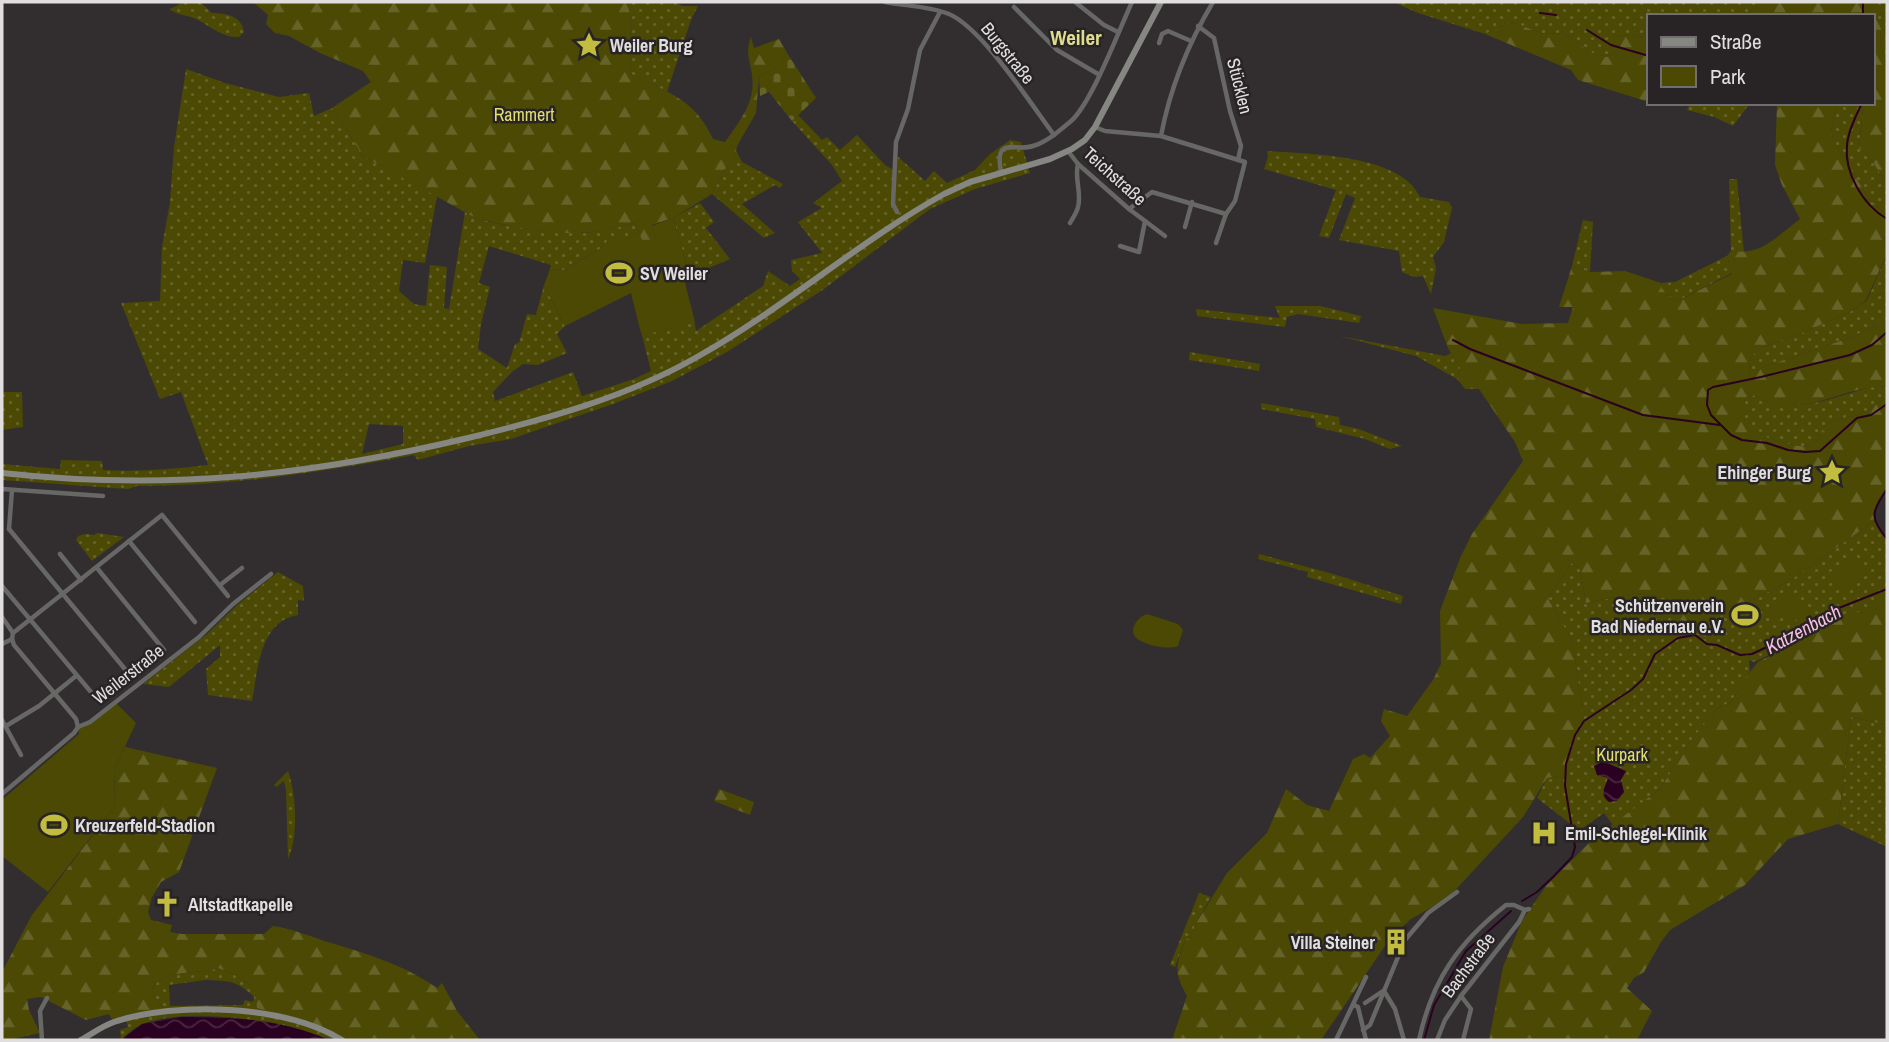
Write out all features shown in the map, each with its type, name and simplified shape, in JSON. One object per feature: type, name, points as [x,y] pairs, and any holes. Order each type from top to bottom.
[{"type":"main road","points":[[2,473],[171,482],[316,468],[413,451],[542,419],[612,396],[696,358],[754,322],[927,204],[970,182],[1031,165],[1068,151],[1085,140],[1095,127],[1161,2]]},
{"type":"main road","points":[[81,1040],[117,1021],[216,1008],[282,1018],[327,1031],[342,1040]]},
{"type":"street","name":"Burgstraße","points":[[885,2],[914,4],[962,21],[973,31],[1054,135]]},
{"type":"street","points":[[1075,2],[1104,25],[1118,32]]},
{"type":"street","points":[[1004,171],[1001,156],[1004,149],[1009,146],[1032,147],[1054,135],[1078,116],[1132,2]]},
{"type":"street","points":[[1161,136],[1175,82],[1198,26],[1213,2]]},
{"type":"street","points":[[1014,7],[1057,50],[1098,74]]},
{"type":"street","points":[[897,212],[894,204],[896,142],[908,108],[920,51],[941,12]]},
{"type":"street","name":"Stücklen","points":[[1198,26],[1214,38],[1230,111],[1241,146],[1238,160]]},
{"type":"street","points":[[1159,43],[1162,34],[1168,31],[1191,41]]},
{"type":"street","points":[[1095,127],[1105,131],[1161,136],[1245,163],[1235,201],[1226,214],[1216,243]]},
{"type":"street","name":"Teichstraße","points":[[1068,151],[1078,164],[1129,209],[1165,236]]},
{"type":"street","points":[[1070,223],[1080,198],[1076,171],[1078,164]]},
{"type":"street","points":[[1129,209],[1152,192],[1226,214]]},
{"type":"street","points":[[1185,227],[1192,202]]},
{"type":"street","name":"Teichstraße","points":[[1120,246],[1139,252],[1145,221]]},
{"type":"street","points":[[2,489],[103,496]]},
{"type":"street","points":[[12,490],[9,528],[129,674]]},
{"type":"street","points":[[2,644],[162,514],[228,596]]},
{"type":"street","points":[[2,528],[9,528]]},
{"type":"street","points":[[129,541],[195,622]]},
{"type":"street","points":[[60,554],[81,580]]},
{"type":"street","points":[[97,568],[164,650]]},
{"type":"street","points":[[220,585],[242,568]]},
{"type":"street","name":"Weilerstraße","points":[[2,794],[78,727],[90,722],[200,637],[233,604],[271,573]]},
{"type":"street","points":[[2,586],[96,698]]},
{"type":"street","points":[[2,617],[14,645],[76,719],[78,727]]},
{"type":"street","points":[[6,726],[39,706],[76,676]]},
{"type":"street","points":[[2,720],[21,755]]},
{"type":"street","points":[[1363,1030],[1370,1025],[1395,959],[1418,922],[1457,892]]},
{"type":"street","name":"Bachstraße","points":[[1419,1040],[1431,997],[1449,963],[1465,941],[1506,905],[1527,909],[1461,996],[1445,1020],[1437,1040]]},
{"type":"street","points":[[1336,1040],[1366,977]]},
{"type":"street","points":[[1365,1003],[1384,991]]},
{"type":"street","points":[[1384,991],[1395,1009],[1404,1040]]},
{"type":"street","points":[[1461,996],[1471,1009],[1464,1040]]},
{"type":"street","points":[[42,1040],[40,1011],[47,998]]},
{"type":"street","points":[[1354,1005],[1358,1007],[1366,1040]]},
{"type":"green space","points":[[181,2],[200,2],[212,13],[232,16],[240,22],[244,32],[239,37],[232,37],[169,9]]},
{"type":"green space","name":"Rammert","points":[[253,2],[627,2],[630,14],[631,74],[679,98],[698,114],[713,139],[725,142],[746,111],[752,94],[748,52],[751,37],[754,48],[779,39],[787,53],[779,65],[759,77],[756,113],[737,146],[733,162],[725,169],[712,194],[673,218],[652,225],[657,241],[644,246],[635,223],[597,231],[564,233],[531,230],[484,220],[363,156],[332,108],[371,82],[363,71],[320,53],[289,36],[275,33],[266,24],[268,15]]},
{"type":"green space","points":[[627,2],[676,2],[682,6],[698,6],[667,92],[631,74],[630,14]]},
{"type":"green space","points":[[1393,2],[1757,2],[1757,7],[1746,14],[1647,14],[1647,37],[1614,35],[1615,52],[1607,57],[1594,54],[1562,33],[1544,34],[1512,22],[1485,34],[1418,13]]},
{"type":"green space","points":[[1757,2],[1870,2],[1881,28],[1880,41],[1887,66],[1887,183],[1867,154],[1859,148],[1863,108],[1858,105],[1875,105],[1875,14],[1746,14],[1757,7]]},
{"type":"green space","points":[[1870,2],[1887,2],[1887,66],[1880,41],[1881,28]]},
{"type":"green space","points":[[1512,22],[1544,34],[1562,33],[1594,54],[1607,57],[1615,52],[1609,43],[1614,35],[1647,37],[1647,101],[1578,80],[1571,70],[1485,34]]},
{"type":"green space","points":[[787,53],[816,98],[792,121],[769,92],[760,96],[759,77],[779,65]]},
{"type":"green space","points":[[186,69],[225,83],[279,97],[309,93],[314,116],[332,108],[363,156],[437,196],[425,263],[403,260],[399,291],[414,304],[426,306],[430,265],[447,267],[444,308],[449,309],[465,212],[509,226],[563,233],[592,232],[635,223],[644,247],[607,242],[562,271],[550,269],[551,265],[489,246],[479,283],[490,287],[478,349],[507,368],[515,344],[519,343],[527,314],[536,315],[544,285],[565,326],[557,334],[567,353],[538,365],[523,364],[493,392],[495,401],[573,372],[582,396],[634,379],[651,371],[639,323],[694,318],[696,331],[763,286],[768,271],[790,286],[800,279],[792,271],[791,260],[822,253],[798,222],[822,208],[813,203],[842,181],[832,165],[792,121],[798,115],[822,140],[827,137],[840,150],[857,135],[885,165],[894,170],[895,154],[925,181],[934,171],[947,183],[975,170],[990,154],[1010,140],[1021,142],[1030,173],[975,189],[930,209],[824,289],[727,352],[672,381],[511,439],[469,446],[418,460],[414,455],[311,472],[207,484],[137,486],[128,489],[2,480],[2,464],[60,469],[61,460],[102,461],[103,470],[130,471],[208,465],[181,392],[160,399],[121,303],[160,301],[162,247],[170,202],[174,147]],"holes":[[[369,424],[403,426],[403,444],[362,454]]]},
{"type":"green space","points":[[1689,105],[1749,105],[1733,126],[1714,117],[1687,110]]},
{"type":"green space","points":[[1777,105],[1837,105],[1831,130],[1834,142],[1869,199],[1887,215],[1887,233],[1884,234],[1886,256],[1866,300],[1850,312],[1757,349],[1750,360],[1749,375],[1763,367],[1849,338],[1887,321],[1887,387],[1854,391],[1804,405],[1771,403],[1755,395],[1747,397],[1742,418],[1749,428],[1764,436],[1794,445],[1808,446],[1818,440],[1831,421],[1863,413],[1887,399],[1887,489],[1873,513],[1874,521],[1789,581],[1725,614],[1710,632],[1711,640],[1679,624],[1678,614],[1666,598],[1636,593],[1586,603],[1580,568],[1571,563],[1548,599],[1572,640],[1582,707],[1582,721],[1571,738],[1563,775],[1547,778],[1523,817],[1448,898],[1411,919],[1391,937],[1321,1040],[1172,1040],[1187,996],[1177,968],[1185,940],[1191,937],[1195,925],[1227,873],[1267,833],[1286,789],[1307,805],[1329,811],[1353,759],[1364,754],[1370,758],[1390,736],[1381,721],[1384,709],[1407,716],[1433,680],[1441,664],[1440,611],[1461,556],[1472,534],[1523,461],[1515,442],[1479,389],[1465,389],[1457,379],[1460,368],[1448,348],[1433,308],[1522,324],[1568,323],[1573,307],[1559,307],[1572,266],[1590,272],[1625,271],[1661,283],[1662,289],[1675,302],[1732,274],[1727,256],[1731,251],[1742,252],[1760,248],[1800,219],[1775,165]]},
{"type":"green space","points":[[1837,105],[1858,105],[1863,108],[1859,147],[1887,183],[1887,215],[1869,199],[1834,142],[1831,130]]},
{"type":"green space","points":[[736,150],[742,162],[783,184],[780,188],[775,185],[742,204],[775,233],[764,238],[712,194],[725,169],[733,162]]},
{"type":"green space","points":[[1267,151],[1328,156],[1374,164],[1394,172],[1410,183],[1420,197],[1449,202],[1452,208],[1444,242],[1433,257],[1436,268],[1431,294],[1423,276],[1414,277],[1402,272],[1399,251],[1339,240],[1355,198],[1346,194],[1329,238],[1319,236],[1336,190],[1264,169]]},
{"type":"green space","points":[[1729,179],[1737,179],[1744,253],[1731,251]]},
{"type":"green space","points":[[700,203],[714,222],[706,228],[730,259],[690,276],[673,218]]},
{"type":"green space","name":"SV Weiler","points":[[673,218],[690,276],[684,279],[694,318],[669,330],[641,333],[631,293],[565,326],[544,285],[550,269],[562,271],[603,247],[607,241],[639,234],[644,245],[657,241],[652,226]]},
{"type":"green space","points":[[1583,220],[1593,222],[1590,272],[1572,266]]},
{"type":"green space","points":[[1887,233],[1887,321],[1849,338],[1763,367],[1749,376],[1750,360],[1757,349],[1850,312],[1867,300],[1886,257],[1884,234]]},
{"type":"green space","points":[[1727,256],[1732,273],[1675,302],[1662,289],[1661,283],[1675,282]]},
{"type":"green space","points":[[1275,306],[1320,306],[1361,316],[1359,323],[1298,314],[1287,317],[1285,327],[1197,316],[1196,309],[1280,318]]},
{"type":"green space","points":[[1340,336],[1445,356],[1451,353],[1460,368],[1457,379],[1416,356]]},
{"type":"green space","points":[[1190,352],[1260,364],[1259,371],[1189,360]]},
{"type":"green space","points":[[1871,387],[1887,387],[1887,399],[1863,413],[1831,421],[1818,440],[1808,446],[1794,445],[1764,436],[1748,428],[1742,418],[1747,397],[1755,395],[1768,402],[1797,405],[1828,400]]},
{"type":"green space","points":[[2,392],[22,392],[23,427],[2,430]]},
{"type":"green space","points":[[1261,403],[1339,417],[1340,425],[1359,429],[1402,446],[1390,449],[1365,439],[1316,427],[1315,419],[1261,409]]},
{"type":"green space","name":"Kurpark","points":[[1874,521],[1887,539],[1887,599],[1754,662],[1749,660],[1750,671],[1731,702],[1718,708],[1693,738],[1660,789],[1613,825],[1604,813],[1583,828],[1576,828],[1537,798],[1547,778],[1563,775],[1571,737],[1582,721],[1572,640],[1548,599],[1571,563],[1580,568],[1586,603],[1636,593],[1666,598],[1678,614],[1711,639],[1710,632],[1725,614],[1789,581]]},
{"type":"green space","points":[[97,533],[124,537],[92,561],[76,540],[78,536]]},
{"type":"green space","points":[[1259,554],[1403,596],[1401,604],[1307,577],[1308,572],[1258,559]]},
{"type":"green space","points":[[1854,554],[1869,573],[1843,592],[1829,573]]},
{"type":"green space","points":[[278,572],[303,586],[304,601],[298,600],[298,615],[285,619],[268,637],[259,662],[252,701],[208,695],[206,669],[220,657],[220,645],[169,687],[143,684],[207,634]]},
{"type":"green space","points":[[1791,595],[1797,604],[1803,600],[1810,612],[1789,624],[1783,613],[1775,617],[1770,607]]},
{"type":"green space","points":[[1887,599],[1887,725],[1851,717],[1838,824],[1788,839],[1745,885],[1670,930],[1644,972],[1634,978],[1627,988],[1652,1011],[1637,1040],[1489,1040],[1503,967],[1522,921],[1546,886],[1592,840],[1660,789],[1693,738],[1718,708],[1731,702],[1758,662]]},
{"type":"green space","points":[[1147,614],[1178,624],[1183,630],[1178,646],[1153,646],[1135,637],[1134,625]]},
{"type":"green space","points":[[114,701],[136,723],[114,770],[115,806],[48,892],[2,856],[2,800],[79,734],[78,727],[86,724]]},
{"type":"green space","points":[[1851,717],[1887,725],[1887,847],[1838,824]]},
{"type":"green space","points":[[125,747],[217,768],[179,872],[161,882],[152,897],[148,912],[151,920],[172,925],[170,932],[182,934],[264,934],[273,926],[372,956],[412,973],[437,988],[442,983],[457,1011],[480,1040],[347,1040],[317,1026],[257,1008],[250,986],[218,968],[165,978],[157,982],[152,989],[163,1008],[160,1011],[112,1020],[109,1014],[86,1020],[41,997],[27,999],[40,1033],[14,1040],[2,1040],[2,972],[32,915],[115,806],[114,770]]},
{"type":"green space","points":[[288,771],[295,815],[294,839],[288,859],[286,790],[284,781],[276,787],[274,785]]},
{"type":"green space","points":[[719,789],[754,802],[750,815],[714,801]]},
{"type":"green space","points":[[1199,893],[1211,897],[1191,937],[1185,940],[1175,967],[1170,965]]},
{"type":"green space","points":[[218,968],[246,982],[254,992],[258,1008],[317,1026],[347,1040],[251,1020],[194,1016],[158,1019],[134,1029],[121,1040],[120,1030],[128,1027],[126,1021],[163,1008],[152,989],[157,982],[173,975]],"holes":[[[205,980],[237,984],[254,997],[253,1002],[245,1000],[243,1005],[170,1006],[169,985]]]},
{"type":"water","points":[[1600,753],[1607,763],[1626,771],[1621,780],[1624,792],[1617,801],[1609,802],[1604,797],[1608,778],[1597,775],[1594,766],[1600,763]]},
{"type":"water","points":[[181,1017],[275,1023],[328,1040],[121,1040],[142,1024]]},
{"type":"waterway","name":"Katzenbach","points":[[1863,2],[1863,14]]},
{"type":"waterway","points":[[1540,13],[1556,15]]},
{"type":"waterway","points":[[1587,30],[1611,45],[1647,55]]},
{"type":"waterway","name":"Katzenbach","points":[[1861,105],[1848,140],[1849,166],[1863,197],[1887,219]]},
{"type":"waterway","name":"Katzenbach","points":[[1887,332],[1872,345],[1850,355],[1713,387],[1708,390],[1707,405],[1711,415],[1731,435],[1742,440],[1805,452],[1820,451],[1857,418],[1871,415],[1887,404]]},
{"type":"waterway","points":[[1453,340],[1470,349],[1643,415],[1720,425]]},
{"type":"waterway","name":"Katzenbach","points":[[1887,489],[1875,514],[1877,525],[1887,539]]},
{"type":"waterway","name":"Katzenbach","points":[[1522,901],[1537,892],[1572,857],[1575,847],[1565,786],[1566,764],[1575,735],[1584,721],[1643,679],[1655,654],[1678,638],[1695,635],[1707,644],[1717,645],[1740,655],[1752,654],[1786,638],[1816,617],[1887,589]]},
{"type":"waterway","name":"Katzenbach","points":[[1424,1040],[1434,1005],[1466,951],[1511,911]]},
{"type":"place","name":"Weiler Burg","points":[[589,45]]},
{"type":"place","name":"SV Weiler","points":[[619,273]]},
{"type":"place","name":"Ehinger Burg","points":[[1832,472]]},
{"type":"place","name":"Schützenverein Bad Niedernau e.V.","points":[[1745,615]]},
{"type":"place","name":"Kreuzerfeld-Stadion","points":[[54,825]]},
{"type":"place","name":"Emil-Schlegel-Klinik","points":[[1544,833]]},
{"type":"place","name":"Altstadtkapelle","points":[[167,904]]},
{"type":"place","name":"Villa Steiner","points":[[1396,942]]},
{"type":"district","name":"Weiler","points":[[1076,37]]}]
